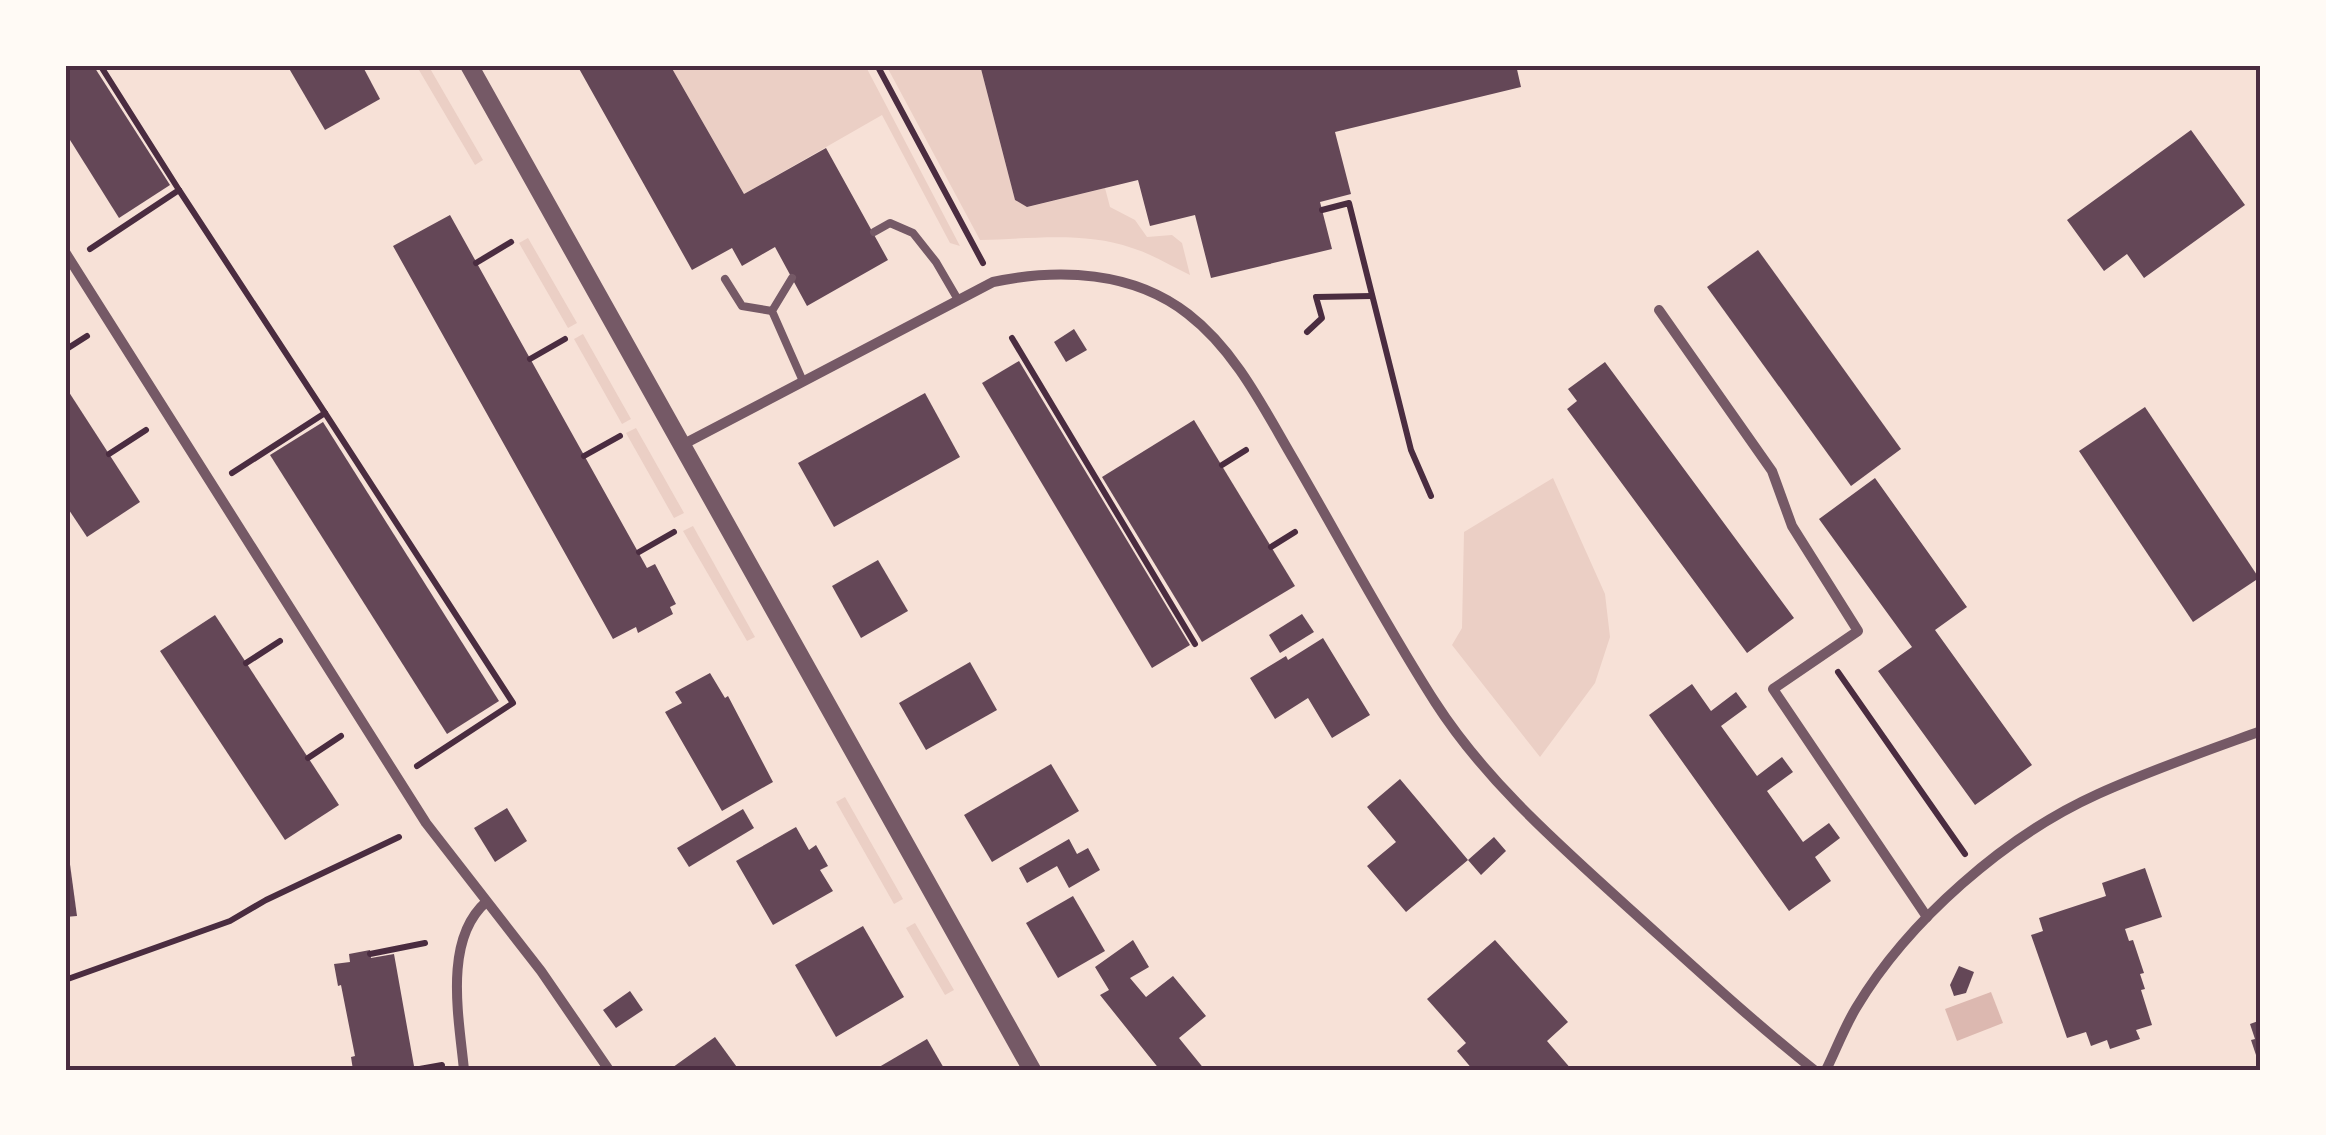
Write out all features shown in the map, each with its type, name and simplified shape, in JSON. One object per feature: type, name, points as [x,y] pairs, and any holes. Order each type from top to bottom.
[{"type":"street","points":[[468,65],[1032,1070]]},
{"type":"street","points":[[65,252],[426,823],[541,971],[609,1070]]},
{"type":"street","points":[[682,445],[993,282],[1025,274],[1066,272],[1136,286],[1162,298],[1188,313],[1242,372],[1436,704],[1481,763],[1539,826],[1814,1070]]},
{"type":"street","points":[[1659,310],[1772,471],[1792,526],[1858,631],[1773,689],[1927,917]]},
{"type":"street","points":[[1826,1070],[1854,1010],[1886,964],[1927,917],[1978,872],[2039,826],[2096,795],[2261,731]]},
{"type":"street","points":[[464,1070],[461,940],[471,914],[486,902]]},
{"type":"lane","points":[[874,232],[890,224],[913,233],[957,298]]},
{"type":"lane","points":[[725,278],[742,306],[772,311]]},
{"type":"lane","points":[[772,311],[792,278]]},
{"type":"lane","points":[[772,311],[802,379]]},
{"type":"path","points":[[100,65],[144,139],[514,703],[417,766]]},
{"type":"path","points":[[877,65],[993,282]]},
{"type":"path","points":[[101,242],[180,190]]},
{"type":"path","points":[[1322,210],[1349,203],[1411,450],[1431,496]]},
{"type":"path","points":[[476,262],[510,242]]},
{"type":"path","points":[[1308,332],[1322,318],[1316,297],[1372,296]]},
{"type":"path","points":[[65,350],[87,336]]},
{"type":"path","points":[[1012,338],[1195,644]]},
{"type":"path","points":[[530,360],[565,339]]},
{"type":"path","points":[[237,470],[325,413]]},
{"type":"path","points":[[109,454],[146,430]]},
{"type":"path","points":[[584,456],[620,436]]},
{"type":"path","points":[[1222,465],[1246,450]]},
{"type":"path","points":[[639,552],[674,532]]},
{"type":"path","points":[[1270,547],[1295,532]]},
{"type":"path","points":[[246,663],[275,644]]},
{"type":"path","points":[[1826,654],[1967,856]]},
{"type":"path","points":[[308,758],[334,740]]},
{"type":"path","points":[[65,980],[230,922],[266,900],[399,837]]},
{"type":"path","points":[[370,954],[426,943]]},
{"type":"path","points":[[414,1070],[438,1066]]},
{"type":"shaded area","points":[[416,65],[428,65],[483,160],[475,165]]},
{"type":"shaded area","points":[[670,65],[865,65],[960,246],[950,243],[882,115],[744,194]]},
{"type":"shaded area","points":[[886,65],[980,65],[1015,200],[1028,207],[1105,188],[1110,207],[1135,220],[1147,237],[1172,235],[1182,243],[1190,275],[1139,251],[1095,239],[980,240]]},
{"type":"shaded area","points":[[528,238],[577,323],[568,328],[519,243]]},
{"type":"shaded area","points":[[583,334],[631,419],[622,424],[574,339]]},
{"type":"shaded area","points":[[636,428],[684,513],[674,518],[626,433]]},
{"type":"shaded area","points":[[1553,478],[1605,594],[1610,637],[1595,683],[1540,757],[1452,645],[1462,628],[1464,532]]},
{"type":"shaded area","points":[[693,526],[755,637],[747,641],[683,531]]},
{"type":"shaded area","points":[[845,797],[903,899],[894,904],[836,802]]},
{"type":"shaded area","points":[[915,923],[954,990],[945,995],[906,928]]},
{"type":"shaded area","points":[[1991,992],[2003,1023],[1957,1041],[1945,1009]]},
{"type":"building","points":[[65,65],[93,65],[170,185],[119,218],[65,132]]},
{"type":"building","points":[[287,65],[362,65],[380,99],[325,130]]},
{"type":"building","points":[[577,65],[670,65],[744,194],[826,148],[888,260],[807,306],[775,247],[742,266],[732,248],[692,270]]},
{"type":"building","points":[[980,65],[1516,65],[1521,87],[1335,132],[1351,194],[1320,202],[1332,249],[1211,278],[1195,215],[1150,226],[1138,180],[1027,207],[1015,200]]},
{"type":"building","points":[[2191,130],[2245,205],[2144,278],[2127,254],[2104,271],[2067,220]]},
{"type":"building","points":[[450,215],[647,568],[655,564],[676,604],[670,607],[673,614],[638,633],[636,627],[613,639],[393,246]]},
{"type":"building","points":[[1758,250],[1901,449],[1851,486],[1707,287]]},
{"type":"building","points":[[1074,329],[1087,350],[1066,362],[1054,342]]},
{"type":"building","points":[[1019,361],[1190,645],[1152,668],[982,383]]},
{"type":"building","points":[[1605,362],[1794,618],[1747,653],[1567,409],[1577,401],[1568,389]]},
{"type":"building","points":[[65,386],[140,502],[87,537],[65,504]]},
{"type":"building","points":[[925,393],[960,457],[834,527],[798,463]]},
{"type":"building","points":[[2145,407],[2259,578],[2193,622],[2079,451]]},
{"type":"building","points":[[1194,420],[1295,586],[1202,642],[1102,477]]},
{"type":"building","points":[[323,422],[499,701],[447,734],[270,455]]},
{"type":"building","points":[[1875,478],[1967,607],[1935,630],[2032,765],[1975,805],[1878,671],[1912,647],[1819,519]]},
{"type":"building","points":[[878,560],[908,611],[861,638],[832,586]]},
{"type":"building","points":[[1302,614],[1314,632],[1280,653],[1269,635]]},
{"type":"building","points":[[215,615],[339,805],[285,840],[160,651]]},
{"type":"building","points":[[1323,638],[1370,715],[1332,738],[1308,698],[1275,719],[1250,678]]},
{"type":"building","points":[[970,662],[997,710],[926,750],[899,703]]},
{"type":"building","points":[[710,673],[725,698],[728,696],[773,782],[722,811],[665,712],[682,703],[675,692]]},
{"type":"building","points":[[1692,684],[1711,711],[1736,692],[1747,707],[1721,726],[1757,776],[1782,757],[1793,772],[1767,791],[1803,842],[1829,823],[1840,838],[1815,857],[1831,881],[1789,911],[1649,715]]},
{"type":"building","points":[[1051,764],[1079,811],[992,862],[964,815]]},
{"type":"building","points":[[1400,779],[1468,860],[1406,912],[1367,866],[1396,842],[1367,807]]},
{"type":"building","points":[[507,808],[527,841],[495,862],[474,828]]},
{"type":"building","points":[[743,809],[754,828],[689,867],[677,848]]},
{"type":"building","points":[[796,827],[809,850],[816,845],[828,866],[820,870],[833,891],[773,925],[736,861]]},
{"type":"building","points":[[1494,837],[1506,851],[1481,875],[1468,860]]},
{"type":"building","points":[[1069,839],[1077,854],[1088,848],[1100,870],[1069,888],[1057,866],[1027,883],[1019,868]]},
{"type":"building","points":[[65,857],[69,857],[77,916],[65,917]]},
{"type":"building","points":[[2145,868],[2162,917],[2125,929],[2144,973],[2140,974],[2145,989],[2141,990],[2152,1025],[2136,1030],[2140,1039],[2110,1049],[2107,1040],[2091,1046],[2086,1032],[2067,1038],[2031,935],[2043,931],[2039,918],[2106,896],[2102,883]]},
{"type":"building","points":[[1073,896],[1105,951],[1058,978],[1026,923]]},
{"type":"building","points":[[863,926],[904,997],[836,1037],[795,965]]},
{"type":"building","points":[[1133,940],[1149,967],[1130,978],[1146,997],[1173,976],[1206,1016],[1179,1038],[1205,1070],[1160,1070],[1100,995],[1109,990],[1095,967]]},
{"type":"building","points":[[1495,940],[1568,1022],[1547,1041],[1572,1070],[1473,1070],[1457,1051],[1466,1043],[1427,999]]},
{"type":"building","points":[[370,950],[371,958],[394,954],[414,1066],[353,1070],[351,1057],[355,1056],[334,964],[350,962],[349,954]]},
{"type":"building","points":[[1959,966],[1974,972],[1966,993],[1954,996],[1950,985]]},
{"type":"building","points":[[630,991],[643,1010],[616,1028],[603,1010]]},
{"type":"building","points":[[2261,1020],[2261,1067],[2260,1067],[2250,1024]]},
{"type":"building","points":[[715,1037],[739,1070],[669,1070]]},
{"type":"building","points":[[927,1039],[945,1070],[874,1070]]}]
